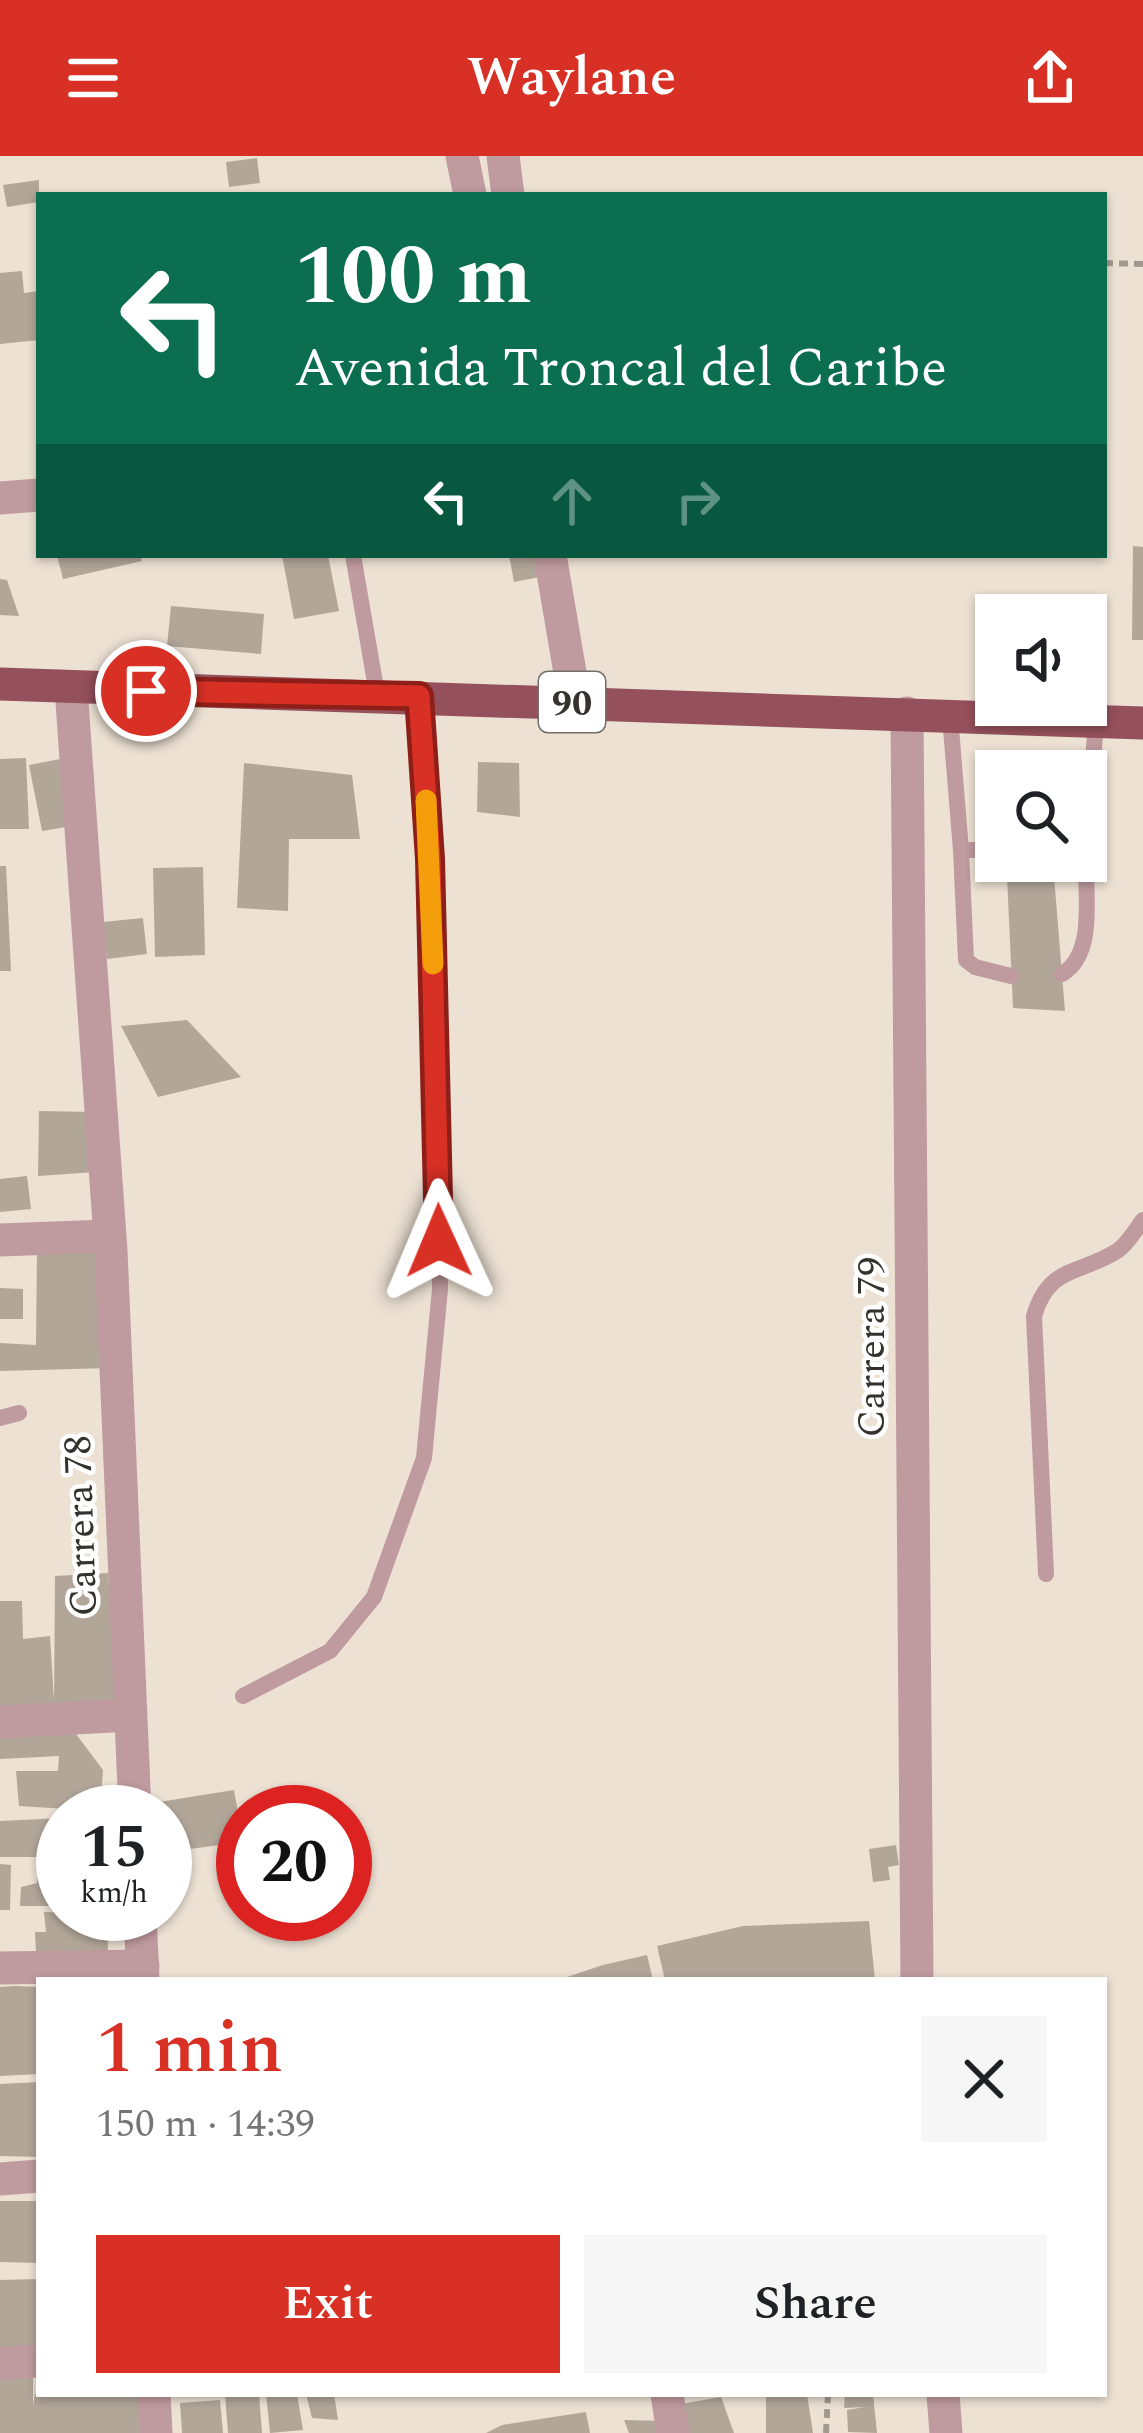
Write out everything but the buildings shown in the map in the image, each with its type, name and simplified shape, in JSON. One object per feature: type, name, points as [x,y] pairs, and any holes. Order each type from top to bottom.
[{"type":"highway","name":"90","points":[[0,684],[975,716]]},
{"type":"highway","name":"90","points":[[1107,721],[1143,722]]},
{"type":"street","points":[[462,156],[469,192]]},
{"type":"street","points":[[503,156],[508,192]]},
{"type":"street","points":[[0,498],[36,495]]},
{"type":"street","points":[[550,558],[574,702]]},
{"type":"street","name":"Carrera 78","points":[[71,688],[108,1236],[134,1785]]},
{"type":"street","name":"Carrera 79","points":[[907,713],[916,1977]]},
{"type":"street","points":[[0,1240],[108,1236]]},
{"type":"street","points":[[0,1722],[130,1714]]},
{"type":"street","points":[[0,1968],[143,1973],[141,1941]]},
{"type":"street","points":[[0,2179],[36,2176]]},
{"type":"street","points":[[0,2363],[36,2361]]},
{"type":"street","points":[[154,2397],[155,2433]]},
{"type":"street","points":[[667,2397],[673,2433]]},
{"type":"street","points":[[944,2397],[946,2433]]},
{"type":"lane","points":[[354,558],[377,694]]},
{"type":"lane","points":[[243,1696],[330,1651],[374,1597],[424,1457],[440,1289],[430,859],[419,696]]},
{"type":"lane","points":[[950,715],[966,960],[975,968],[1011,976]]},
{"type":"lane","points":[[961,850],[975,850]]},
{"type":"lane","points":[[1062,974],[1075,967],[1084,951],[1085,882]]},
{"type":"lane","points":[[1046,1574],[1034,1316],[1041,1292],[1058,1276],[1121,1250],[1143,1220]]},
{"type":"lane","points":[[0,1418],[19,1413]]},
{"type":"path","points":[[1107,263],[1143,264]]},
{"type":"path","points":[[826,2433],[827,2397]]},
{"type":"slow traffic","points":[[426,800],[433,964]]},
{"type":"route","points":[[146,691],[419,696],[430,859],[439,1241]]}]
